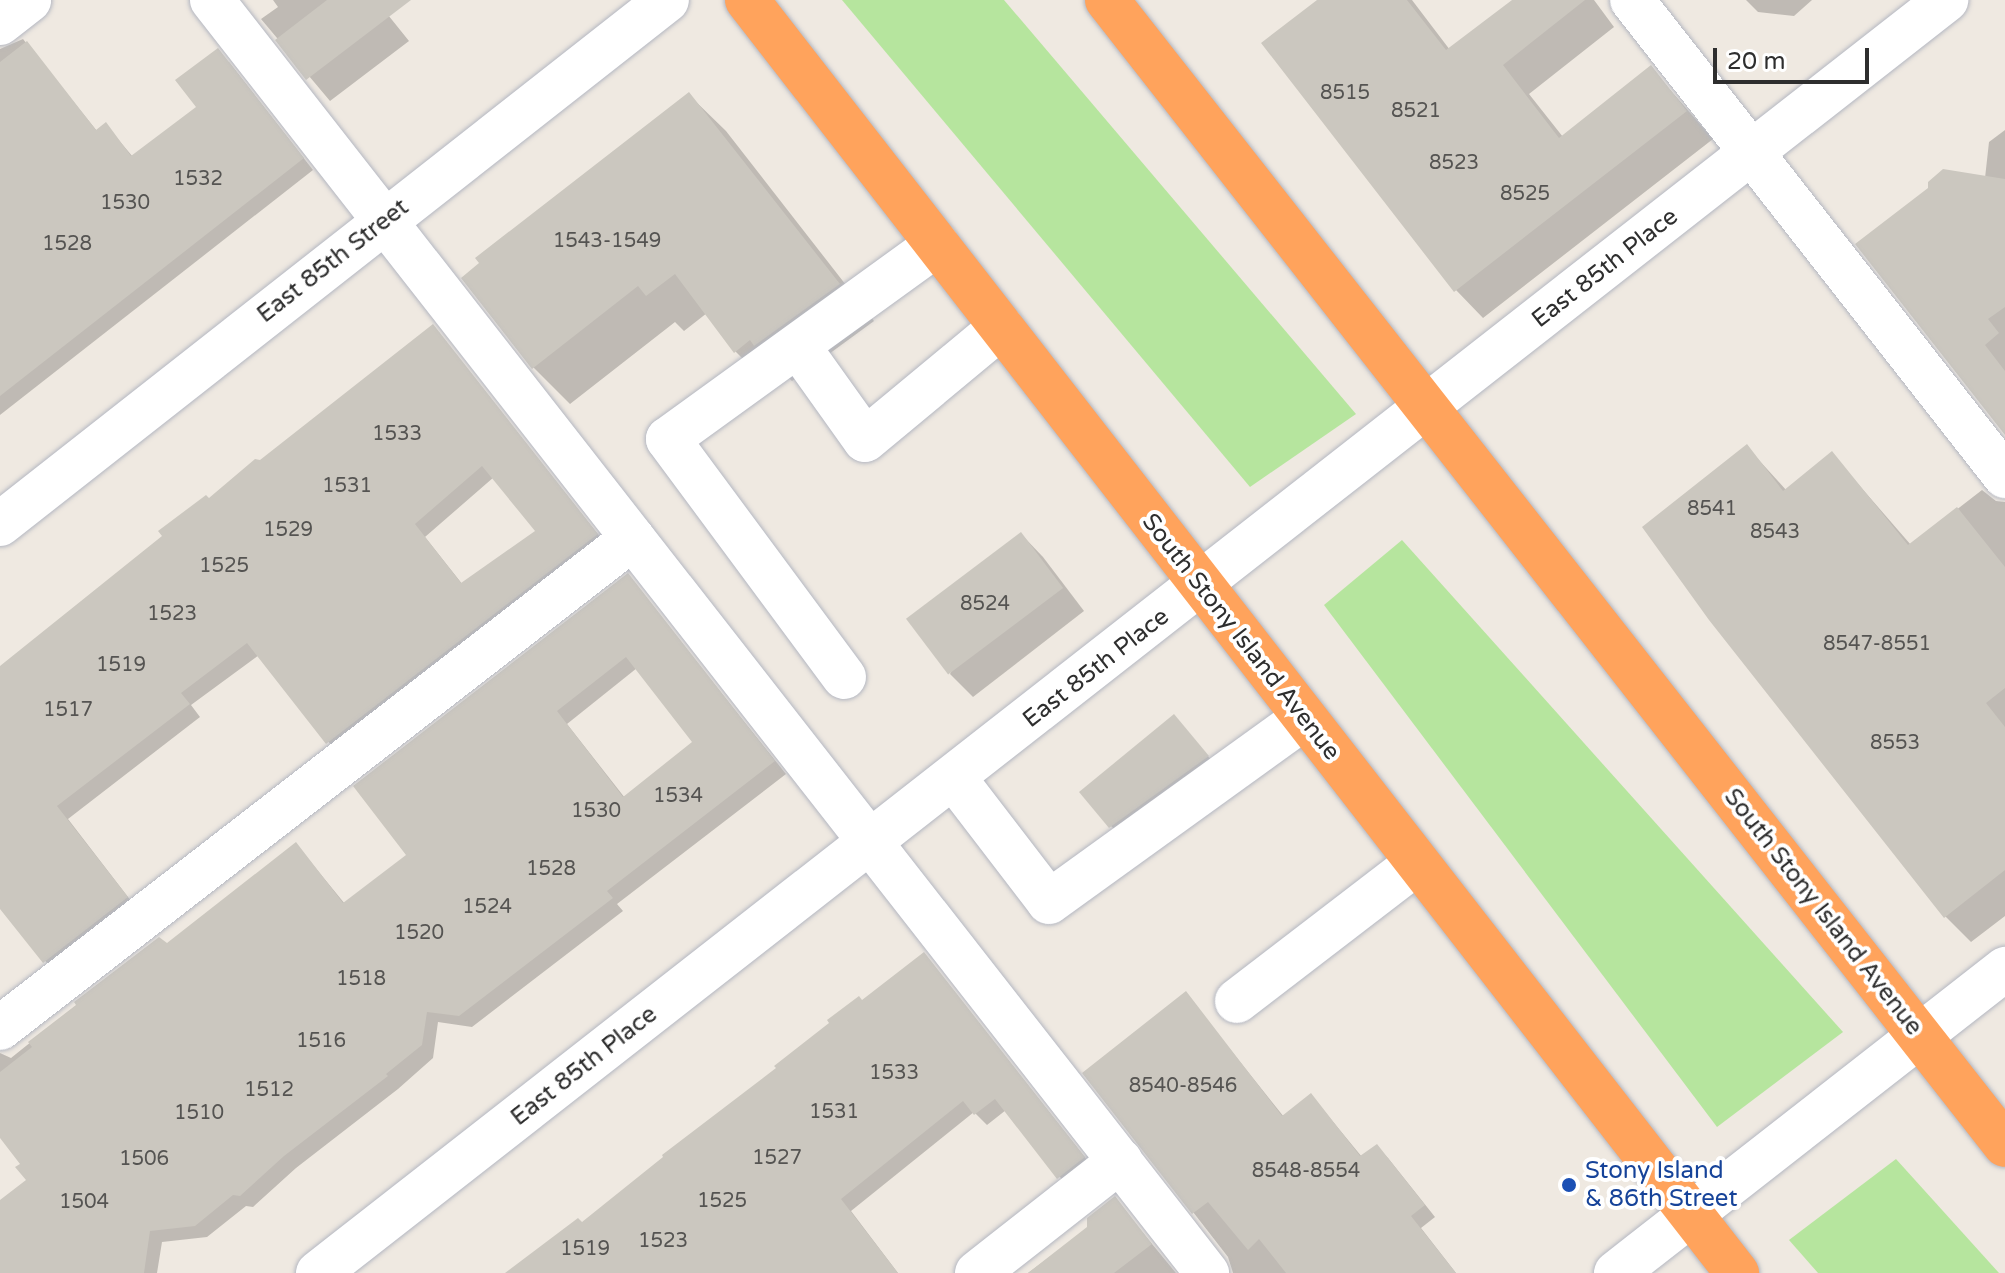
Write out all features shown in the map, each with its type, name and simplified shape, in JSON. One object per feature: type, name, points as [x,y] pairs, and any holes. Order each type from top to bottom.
[{"type":"highway","name":"South Stony Island Avenue","points":[[747,0],[1737,1273]]},
{"type":"highway","name":"South Stony Island Avenue","points":[[1107,0],[2005,1145]]},
{"type":"street","points":[[0,23],[29,0]]},
{"type":"street","points":[[212,0],[1207,1273]]},
{"type":"street","name":"East 85th Street","points":[[0,524],[667,0]]},
{"type":"street","points":[[1632,0],[2002,466]]},
{"type":"street","name":"East 85th Place","points":[[318,1273],[1201,586],[1946,0]]},
{"type":"street","points":[[844,677],[668,439],[937,244]]},
{"type":"street","points":[[798,346],[865,440],[1001,327]]},
{"type":"street","points":[[0,1028],[633,538]]},
{"type":"street","points":[[954,778],[1049,902],[1304,718]]},
{"type":"street","points":[[1237,1001],[1417,863]]},
{"type":"street","points":[[1616,1273],[2005,969]]},
{"type":"street","points":[[977,1273],[1120,1161]]},
{"type":"green space","points":[[842,0],[1004,0],[1356,414],[1250,487]]},
{"type":"green space","points":[[1402,540],[1843,1032],[1717,1127],[1324,605]]},
{"type":"green space","points":[[1896,1159],[1999,1273],[1818,1273],[1789,1240]]},
{"type":"building","points":[[327,0],[411,0],[306,80],[275,40]]},
{"type":"building","points":[[1317,0],[1407,0],[1446,50],[1512,0],[1585,0],[1503,65],[1559,138],[1651,65],[1687,111],[1454,292],[1261,43]]},
{"type":"building","points":[[27,41],[96,130],[106,122],[131,156],[196,107],[175,80],[218,48],[304,158],[0,396],[0,62]]},
{"type":"building","points":[[689,92],[840,284],[754,346],[750,340],[734,353],[675,274],[646,296],[638,286],[532,369],[461,278],[479,263],[475,258]]},
{"type":"building","points":[[1943,169],[2005,179],[2005,307],[1988,319],[1999,333],[1985,345],[2005,371],[2005,435],[1855,244],[1928,188],[1928,182]]},
{"type":"building","points":[[433,324],[598,534],[326,744],[247,643],[181,693],[190,704],[57,806],[128,897],[43,963],[0,909],[0,666],[162,536],[158,531],[206,495],[209,498],[255,459],[260,460]],"holes":[[[482,466],[535,531],[461,583],[415,524]]]},
{"type":"building","points":[[1747,444],[1783,491],[1832,451],[1908,545],[1957,507],[2005,567],[2005,688],[1986,703],[2005,727],[2005,870],[1944,918],[1709,620],[1642,527]]},
{"type":"building","points":[[1021,532],[1063,588],[948,675],[906,619]]},
{"type":"building","points":[[628,573],[775,761],[607,891],[613,898],[459,1016],[427,1012],[422,1045],[386,1074],[388,1076],[284,1156],[240,1196],[233,1195],[195,1226],[150,1231],[144,1273],[0,1273],[0,1200],[26,1180],[15,1167],[20,1164],[0,1138],[0,1072],[32,1047],[28,1042],[76,1005],[74,1002],[159,937],[167,943],[296,842],[343,903],[406,855],[353,786]],"holes":[[[626,657],[692,742],[623,797],[557,711]]]},
{"type":"building","points":[[1174,714],[1209,756],[1109,828],[1079,792]]},
{"type":"building","points":[[924,952],[1085,1157],[1057,1179],[995,1099],[974,1115],[963,1101],[841,1199],[898,1273],[505,1273],[578,1218],[582,1222],[662,1155],[776,1068],[774,1066],[829,1023],[827,1020],[859,996],[862,1000]]},
{"type":"building","points":[[1186,991],[1282,1116],[1311,1093],[1360,1156],[1377,1144],[1425,1205],[1411,1216],[1456,1273],[1286,1273],[1259,1239],[1248,1250],[1208,1202],[1192,1214],[1082,1073]]},
{"type":"building","points":[[1115,1196],[1152,1244],[1114,1273],[1028,1273],[1087,1227],[1087,1218]]},
{"type":"place","name":"Stony Island & 86th Street","points":[[1569,1185]]}]
